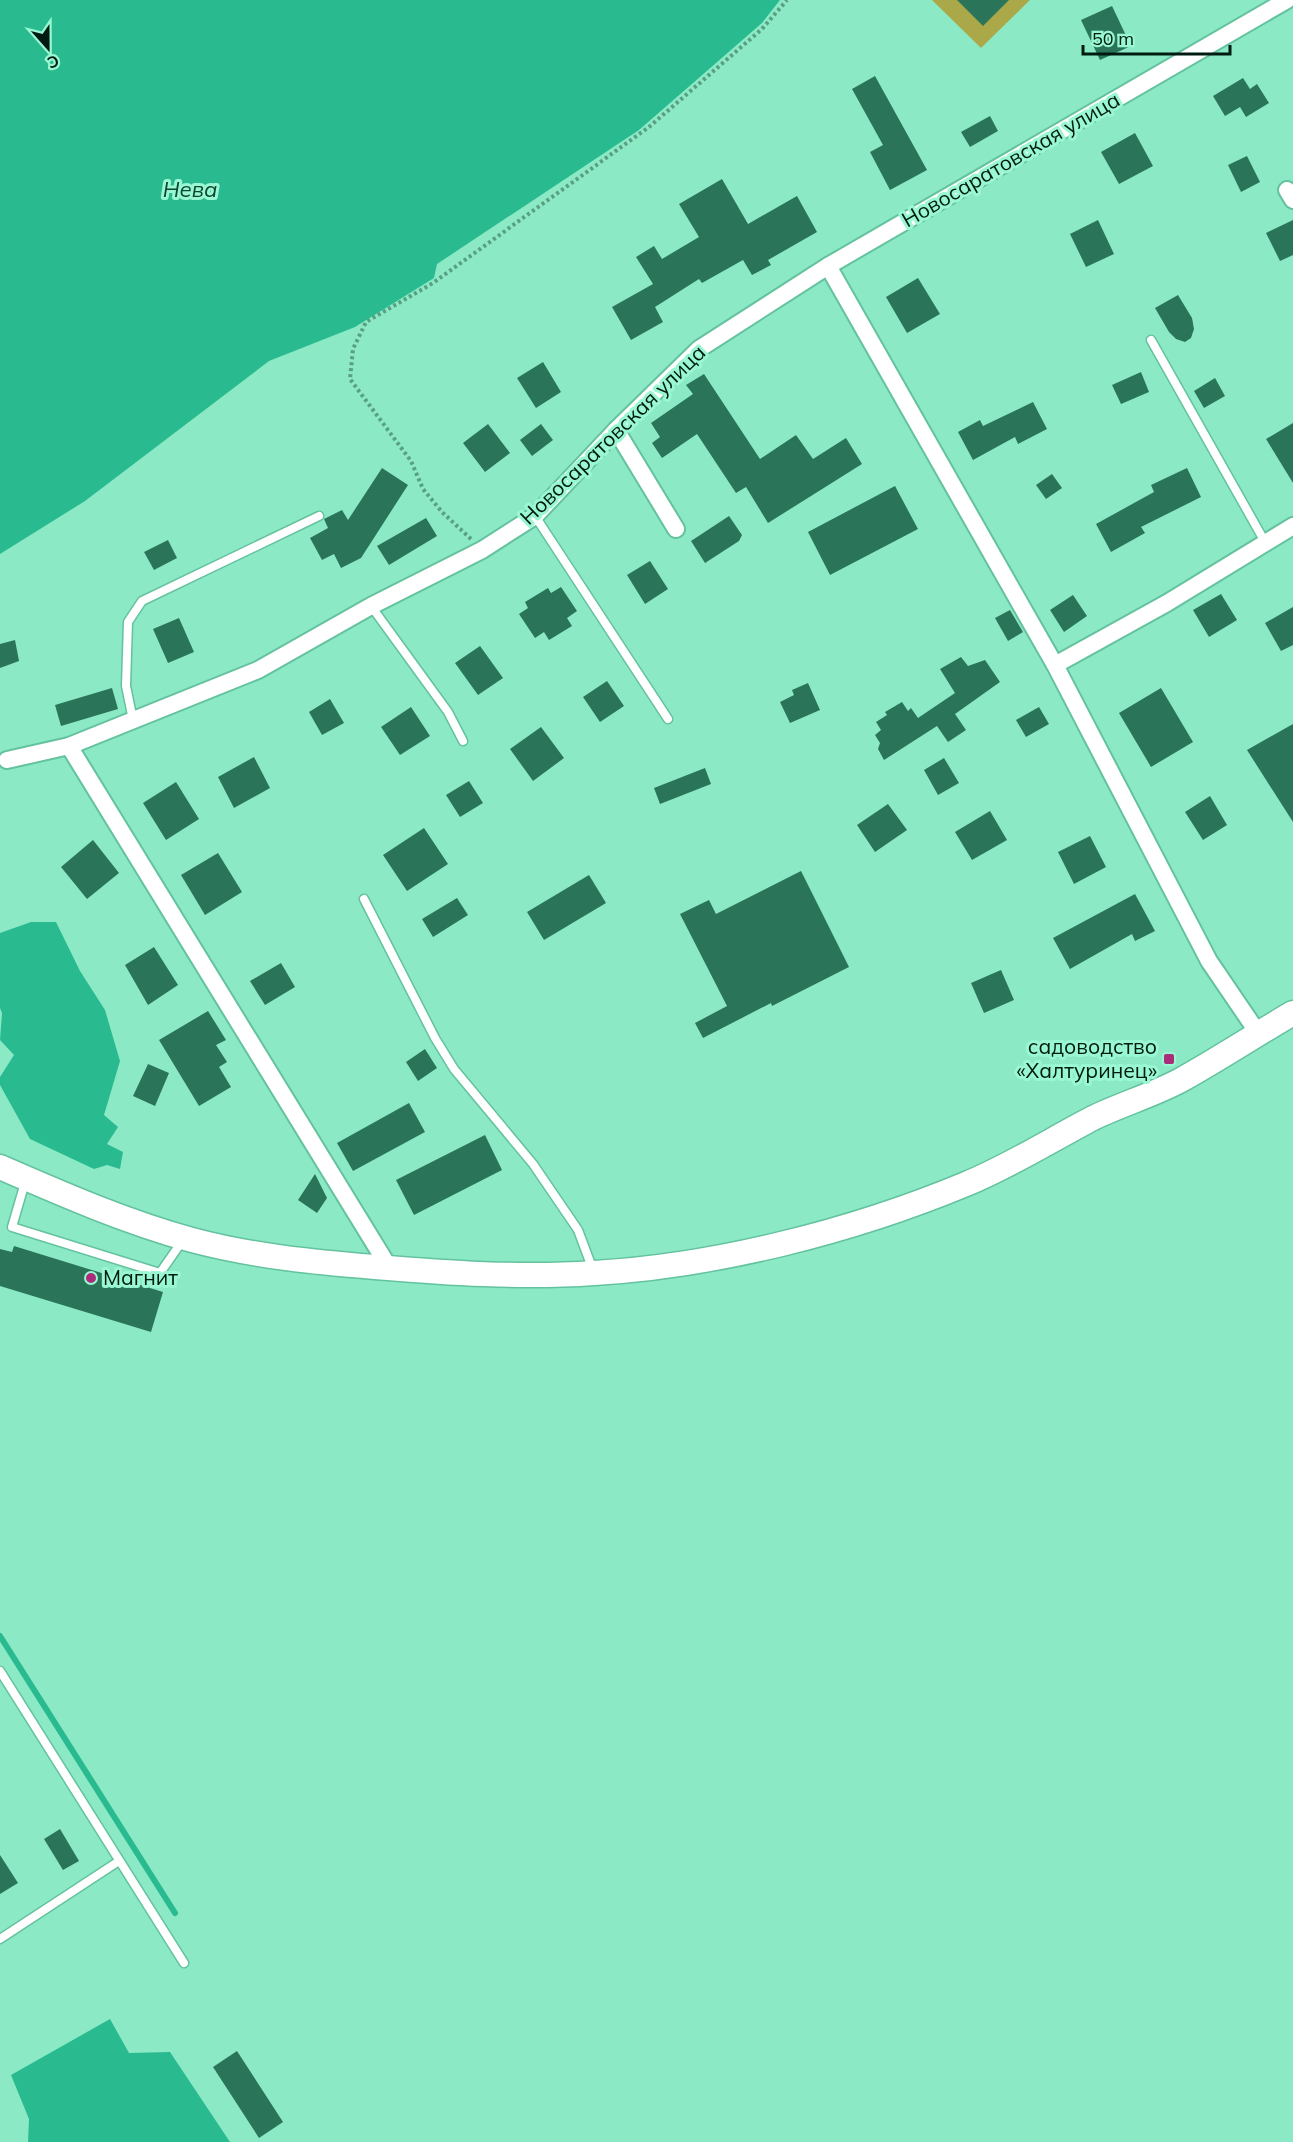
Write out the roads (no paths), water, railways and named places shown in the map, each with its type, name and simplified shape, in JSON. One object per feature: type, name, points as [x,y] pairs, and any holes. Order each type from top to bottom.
[{"type":"main road","points":[[0,1167],[69,1197],[184,1238],[266,1256],[390,1269],[493,1275],[594,1273],[671,1264],[743,1252],[861,1221],[970,1183],[1098,1116],[1180,1081],[1293,1013]]},
{"type":"street","name":"Новосаратовская улица","points":[[7,760],[69,746],[258,669],[371,606],[482,550],[535,516],[616,430],[699,349],[828,266],[1287,0]]},
{"type":"street","points":[[828,266],[1055,665],[1209,961],[1258,1033]]},
{"type":"street","points":[[616,430],[676,529]]},
{"type":"street","points":[[1055,665],[1167,603],[1293,526]]},
{"type":"street","points":[[69,746],[390,1269]]},
{"type":"lane","points":[[1151,340],[1265,542]]},
{"type":"lane","points":[[133,720],[126,687],[128,622],[142,602],[319,516]]},
{"type":"lane","points":[[535,516],[668,719]]},
{"type":"lane","points":[[371,606],[448,712],[463,741]]},
{"type":"lane","points":[[364,899],[435,1038],[454,1069],[532,1164],[578,1230],[594,1273]]},
{"type":"lane","points":[[26,1179],[12,1227],[160,1273],[184,1238]]},
{"type":"lane","points":[[0,1671],[184,1962]]},
{"type":"lane","points":[[0,1939],[120,1861]]},
{"type":"water","name":"Нева","points":[[0,0],[780,0],[762,23],[639,130],[437,264],[434,278],[355,327],[269,361],[85,501],[0,554]]},
{"type":"water","points":[[31,922],[56,922],[80,971],[105,1010],[120,1061],[104,1115],[118,1127],[107,1144],[123,1152],[120,1169],[107,1165],[94,1169],[30,1139],[0,1085],[0,1077],[14,1055],[0,1040],[2,1013],[0,1008],[0,933]]},
{"type":"water","points":[[110,2019],[129,2053],[170,2052],[230,2142],[28,2142],[29,2119],[11,2075]]},
{"type":"waterway","points":[[0,1636],[175,1913]]},
{"type":"place","name":"садоводство «Халтуринец»","points":[[1169,1059]]},
{"type":"place","name":"Магнит","points":[[91,1278]]}]
